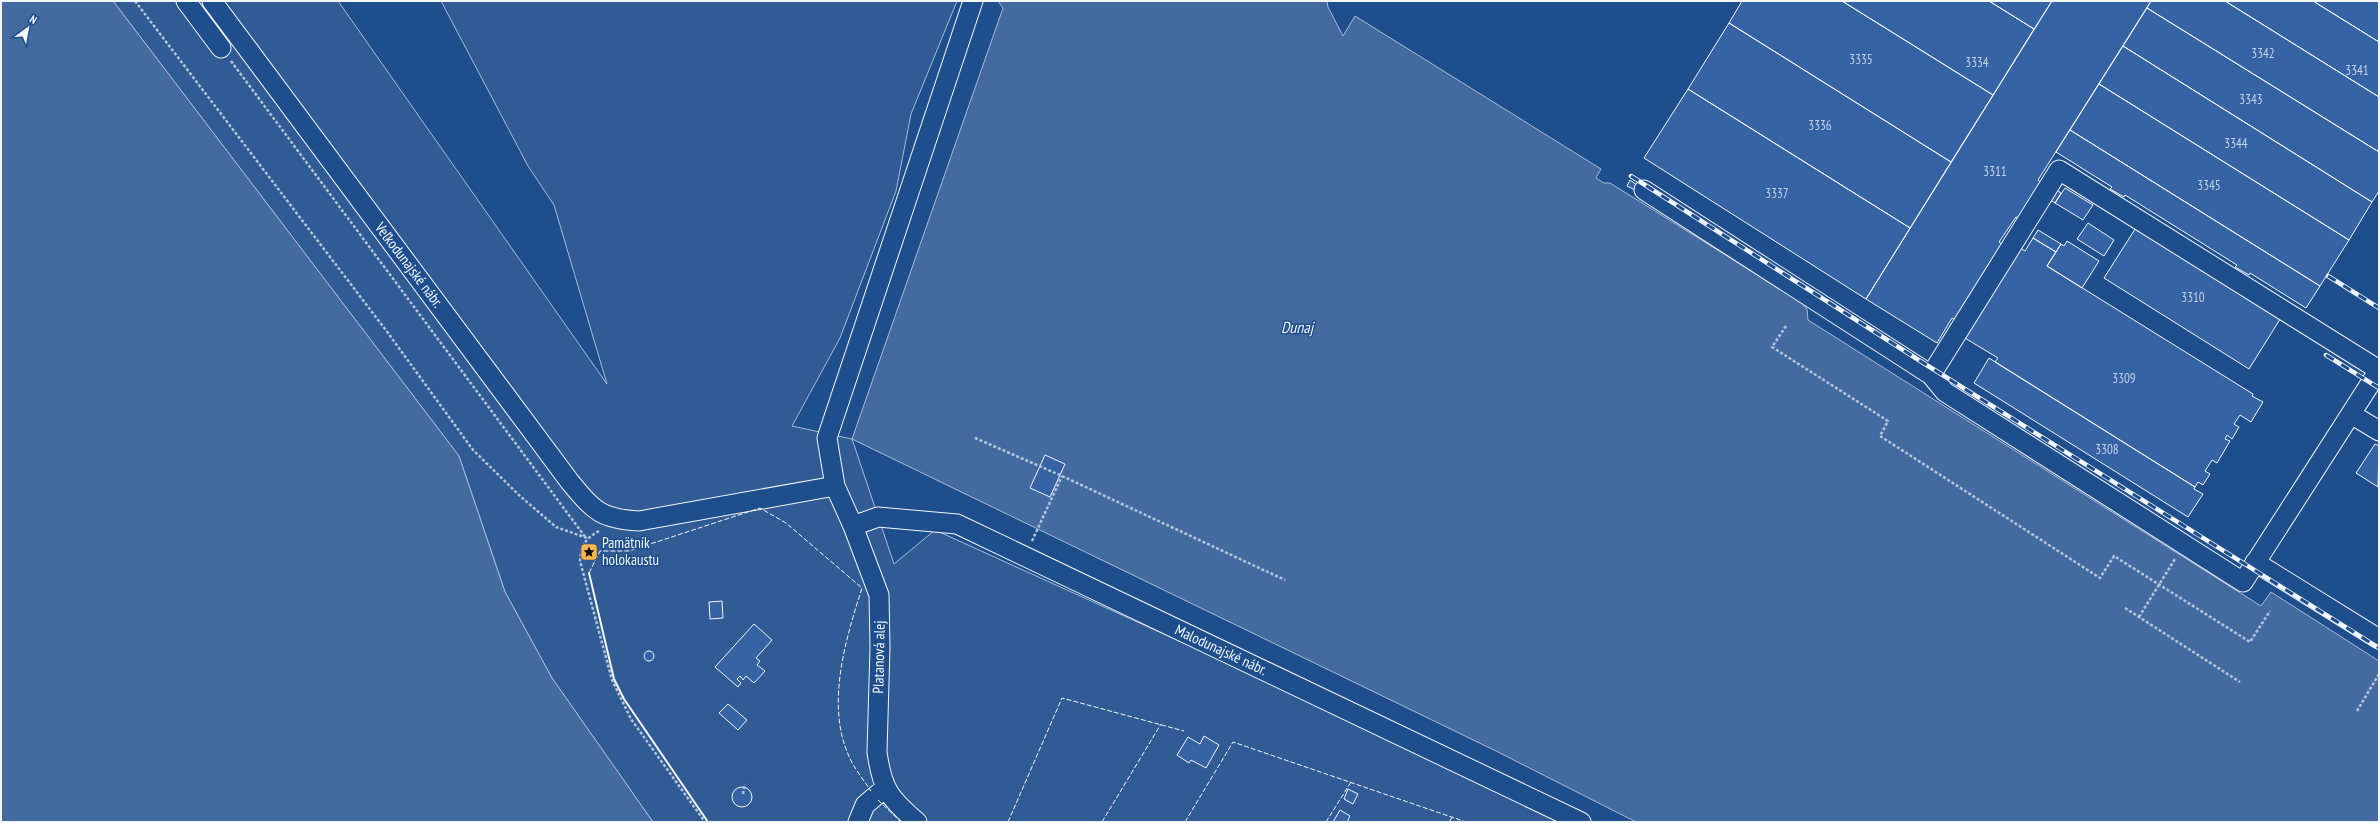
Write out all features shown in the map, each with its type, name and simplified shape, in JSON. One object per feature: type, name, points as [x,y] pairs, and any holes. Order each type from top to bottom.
[{"type":"street","points":[[186,1],[221,48]]},
{"type":"street","name":"Veľkodunajské nábr.","points":[[212,1],[570,482],[598,512],[615,520],[639,521],[835,486]]},
{"type":"street","name":"Platanová alej","points":[[916,822],[902,809],[885,788],[877,752],[880,647],[879,594],[835,486],[826,438],[972,1]]},
{"type":"street","points":[[1644,190],[1931,375],[1945,392],[2243,582],[2379,370],[2059,170],[1931,375]]},
{"type":"street","points":[[2351,414],[2379,431]]},
{"type":"street","name":"Malodunajské nábr.","points":[[852,526],[878,517],[957,524],[1581,822]]},
{"type":"street","points":[[2255,562],[2379,639]]},
{"type":"street","points":[[858,822],[866,805],[885,788]]},
{"type":"path","points":[[135,1],[388,333],[473,450],[520,496],[556,527],[587,538]]},
{"type":"path","points":[[221,48],[587,538]]},
{"type":"path","points":[[1786,326],[1772,347],[1888,422],[1880,436],[2100,578],[2114,556],[2250,642],[2270,611]]},
{"type":"path","points":[[975,438],[1062,476],[1285,580]]},
{"type":"path","points":[[1038,529],[1062,476]]},
{"type":"path","points":[[587,538],[581,549],[580,561],[612,680],[631,719],[705,822]]},
{"type":"path","points":[[2139,617],[2184,545]]},
{"type":"path","points":[[2125,608],[2240,682]]},
{"type":"path","points":[[2357,711],[2379,674]]},
{"type":"path","points":[[743,794],[745,784]]},
{"type":"shaded area","points":[[113,1],[338,1],[607,384],[554,205],[528,166],[441,1],[957,1],[911,114],[896,191],[840,338],[792,426],[852,439],[894,564],[935,530],[1256,676],[1562,822],[653,822],[552,678],[505,592],[459,456]]},
{"type":"water","points":[[1,1],[113,1],[459,456],[505,592],[552,678],[653,822],[1,822]]},
{"type":"water","name":"Dunaj","points":[[998,1],[1327,1],[1328,7],[1343,36],[1355,16],[1601,169],[1596,178],[1604,183],[1610,183],[1801,302],[1807,309],[1808,320],[2261,606],[2271,592],[2379,661],[2379,822],[1636,822],[1496,751],[852,439],[1003,8]]},
{"type":"building","points":[[1742,1],[1842,1],[1993,95],[1951,162],[1729,23]]},
{"type":"building","points":[[1842,1],[1989,1],[2034,29],[1993,95]]},
{"type":"building","points":[[1989,1],[2052,1],[2034,29]]},
{"type":"building","points":[[2052,1],[2151,1],[2038,180],[2042,183],[2020,219],[2016,217],[1999,242],[2002,244],[1955,320],[1952,318],[1937,343],[1866,299]]},
{"type":"building","points":[[2151,1],[2225,1],[2379,97],[2379,152],[2147,8]]},
{"type":"building","points":[[2225,1],[2313,1],[2379,42],[2379,97]]},
{"type":"building","points":[[2313,1],[2379,1],[2379,42]]},
{"type":"building","points":[[2147,8],[2379,152],[2379,191],[2372,202],[2123,46]]},
{"type":"building","points":[[1729,23],[1951,162],[1910,228],[1688,89]]},
{"type":"building","points":[[2123,46],[2372,202],[2349,240],[2099,84]]},
{"type":"building","points":[[2099,84],[2349,240],[2320,286],[2070,130]]},
{"type":"building","points":[[1688,89],[1910,228],[1866,299],[1644,158]]},
{"type":"building","points":[[2070,130],[2320,286],[2306,308],[2250,273],[2249,275],[2235,267],[2237,265],[2125,195],[2124,197],[2110,189],[2112,187],[2056,152]]},
{"type":"building","points":[[1630,180],[1638,186],[1635,190],[1627,186]]},
{"type":"building","points":[[2065,188],[2093,205],[2083,220],[2055,203]]},
{"type":"building","points":[[2055,189],[2061,193],[2055,203],[2049,199]]},
{"type":"building","points":[[2088,223],[2114,240],[2104,256],[2077,239]]},
{"type":"building","points":[[2137,226],[2282,316],[2249,369],[2104,278]]},
{"type":"building","points":[[2038,230],[2061,244],[2056,252],[2033,238]]},
{"type":"building","points":[[2033,238],[2056,252],[2047,266],[2253,394],[2252,396],[2263,402],[2251,422],[2240,415],[2234,424],[2239,427],[2232,439],[2227,435],[2225,439],[2230,441],[2217,463],[2212,460],[2205,471],[2210,474],[2203,485],[2198,482],[2195,487],[1995,362],[1998,358],[1960,335],[2016,245],[2025,251]]},
{"type":"building","points":[[2067,241],[2099,261],[2082,288],[2047,266],[2061,244],[2064,246]]},
{"type":"building","points":[[1989,358],[2195,487],[2194,489],[2203,494],[2188,517],[1974,383]]},
{"type":"building","points":[[2375,444],[2379,446],[2378,487],[2356,473]]},
{"type":"building","points":[[1045,455],[1065,464],[1050,497],[1030,488]]},
{"type":"building","points":[[722,601],[723,618],[710,619],[709,602]]},
{"type":"building","points":[[754,624],[772,640],[756,658],[760,661],[757,665],[765,671],[754,683],[746,676],[743,680],[740,676],[737,679],[741,683],[738,687],[715,667]]},
{"type":"building","points":[[649,651],[654,656],[649,661],[644,656]]},
{"type":"building","points":[[728,704],[747,720],[738,730],[719,713]]},
{"type":"building","points":[[1204,736],[1219,745],[1206,768],[1191,760],[1189,763],[1177,755],[1188,737],[1200,744]]},
{"type":"building","points":[[742,787],[749,790],[752,797],[749,804],[742,807],[735,804],[732,797],[735,790]]},
{"type":"building","points":[[1348,789],[1358,794],[1353,804],[1344,799]]},
{"type":"building","points":[[1340,810],[1350,816],[1347,822],[1333,822]]},
{"type":"railway","points":[[1631,176],[1925,364],[2379,648]]},
{"type":"railway","points":[[2328,276],[2379,308]]},
{"type":"railway","points":[[2326,355],[2379,388]]},
{"type":"fence","points":[[589,573],[600,551],[629,551],[760,508],[786,523],[862,588],[845,649],[839,692],[839,714],[842,734],[850,759],[871,791]]},
{"type":"fence","points":[[1008,822],[1062,698],[1184,731]]},
{"type":"fence","points":[[1102,822],[1161,724]]},
{"type":"fence","points":[[1185,822],[1233,742],[1466,822]]},
{"type":"fence","points":[[1326,822],[1351,782]]},
{"type":"fence","points":[[878,800],[901,822]]},
{"type":"fence","points":[[1449,822],[1453,816]]},
{"type":"wall","points":[[589,573],[614,679],[624,699],[708,822]]},
{"type":"place","name":"Pamätník holokaustu","points":[[589,552]]}]
